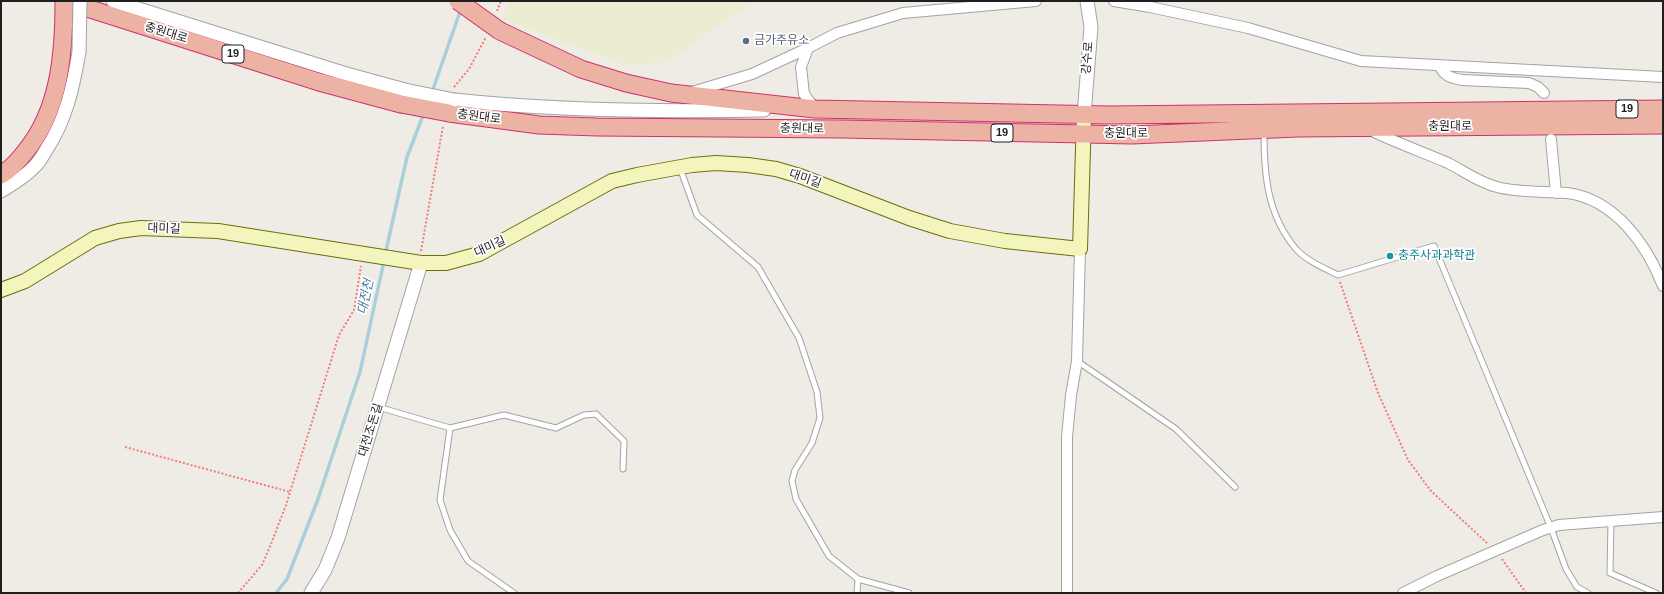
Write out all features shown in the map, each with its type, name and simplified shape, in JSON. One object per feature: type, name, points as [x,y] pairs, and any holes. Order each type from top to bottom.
[{"type":"highway","name":"19","points":[[65,1],[71,50]]},
{"type":"highway","name":"충원대로","points":[[65,1],[319,82],[403,97],[539,125],[597,127],[850,129],[1132,135],[1264,129],[1554,125]]},
{"type":"highway","name":"충원대로","points":[[458,1],[500,31],[580,69],[626,83],[684,94],[815,109],[1084,115],[1276,114],[1554,125]]},
{"type":"highway","points":[[1,175],[16,163],[33,142],[46,116],[71,50]]},
{"type":"highway","name":"19","points":[[1554,125],[1592,109],[1663,109]]},
{"type":"highway","name":"19","points":[[1554,125],[1663,125]]},
{"type":"main road","points":[[1080,249],[1084,115]]},
{"type":"main road","name":"대미길","points":[[1,290],[25,281],[95,238],[119,231],[141,228],[218,231],[363,257],[446,263],[479,254],[612,181],[637,174],[716,163],[776,169],[800,176],[909,218],[950,232],[1006,241],[1080,249]]},
{"type":"street","points":[[1,191],[18,180],[36,165],[53,140],[66,114],[74,86],[71,50],[80,1]]},
{"type":"street","name":"충원대로","points":[[113,1],[343,73],[403,97]]},
{"type":"street","points":[[684,94],[752,74],[837,33],[903,13],[1036,1]]},
{"type":"street","name":"강수로","points":[[1084,115],[1091,27],[1087,1]]},
{"type":"street","points":[[1114,1],[1150,6],[1248,28],[1361,61],[1663,77]]},
{"type":"street","points":[[808,48],[801,67],[804,94],[815,109]]},
{"type":"street","points":[[1439,65],[1445,74],[1451,78],[1462,80],[1529,83],[1538,87],[1544,92]]},
{"type":"street","points":[[452,107],[503,105],[572,109],[698,111],[815,109]]},
{"type":"street","points":[[1554,125],[1556,193]]},
{"type":"street","points":[[1366,127],[1448,163],[1496,187],[1529,192],[1568,193],[1591,199],[1610,211],[1629,229],[1647,252],[1663,286]]},
{"type":"street","points":[[1067,593],[1066,437],[1077,361],[1080,249]]},
{"type":"street","name":"대전조돈길","points":[[312,593],[325,570],[338,538],[378,408],[416,262]]},
{"type":"street","points":[[1403,593],[1437,576],[1559,525],[1663,517]]},
{"type":"lane","points":[[1264,129],[1264,168],[1271,203],[1284,231],[1297,249],[1318,265],[1338,275],[1434,246],[1551,528],[1566,569],[1578,587],[1588,593]]},
{"type":"lane","points":[[680,167],[697,215],[758,267],[799,338],[817,392],[820,418],[812,443],[795,470],[792,481],[796,499],[829,556],[858,579],[909,593]]},
{"type":"lane","points":[[1077,361],[1176,429],[1235,487]]},
{"type":"lane","points":[[378,408],[450,428],[504,414],[556,428],[584,414],[596,414],[624,441],[623,469]]},
{"type":"lane","points":[[450,428],[440,500],[450,530],[468,561],[514,593]]},
{"type":"lane","points":[[1611,521],[1610,573],[1656,593]]},
{"type":"lane","points":[[857,593],[858,579]]},
{"type":"path","points":[[238,593],[262,565],[271,544],[290,492],[339,335],[354,310],[363,257]]},
{"type":"path","points":[[1338,275],[1378,393],[1408,460],[1431,491],[1496,551],[1526,593]]},
{"type":"path","points":[[125,447],[290,492]]},
{"type":"green space","points":[[509,1],[754,1],[667,62],[625,65],[503,19]]},
{"type":"waterway","name":"대전천","points":[[432,92],[461,9]]},
{"type":"waterway","name":"대전천","points":[[385,255],[407,157],[424,113]]},
{"type":"waterway","name":"대전천","points":[[276,593],[287,579],[318,499],[360,372],[384,261]]},
{"type":"place","name":"금가주유소","points":[[746,41]]},
{"type":"place","name":"충주사과과학관","points":[[1390,256]]}]
